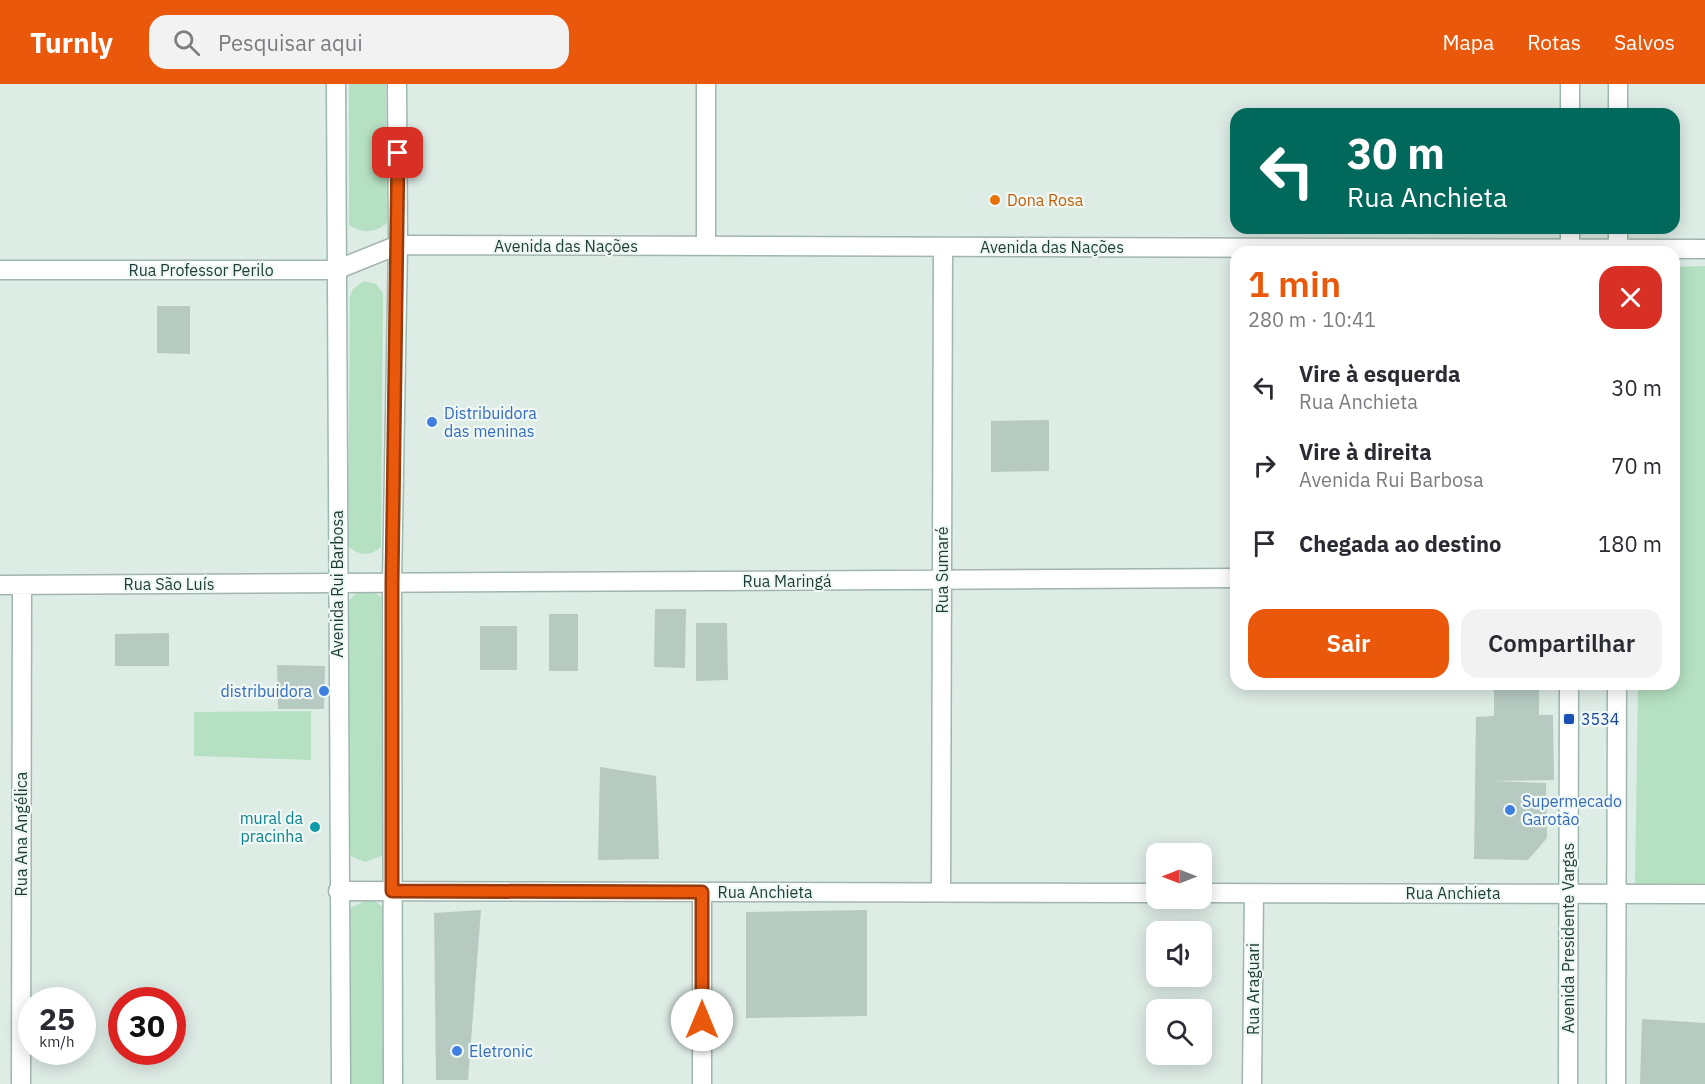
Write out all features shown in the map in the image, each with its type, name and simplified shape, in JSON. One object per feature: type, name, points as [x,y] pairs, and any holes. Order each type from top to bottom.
[{"type":"street","name":"Avenida Rui Barbosa","points":[[336,84],[338,891],[341,1084]]},
{"type":"street","points":[[393,1084],[392,583],[398,245],[397,84]]},
{"type":"street","points":[[706,84],[706,246]]},
{"type":"street","points":[[1570,84],[1570,108]]},
{"type":"street","points":[[1618,84],[1618,108]]},
{"type":"street","name":"Rua Professor Perilo","points":[[0,270],[336,270],[398,245]]},
{"type":"street","name":"Avenida das Nações","points":[[398,245],[1230,248]]},
{"type":"street","name":"Rua Sumaré","points":[[940,892],[943,247]]},
{"type":"street","name":"Avenida das Nações","points":[[1680,249],[1705,249]]},
{"type":"street","name":"Rua Maringá","points":[[337,583],[1230,578]]},
{"type":"street","name":"Rua São Luís","points":[[0,585],[337,583]]},
{"type":"street","name":"Rua Ana Angélica","points":[[21,1084],[22,585]]},
{"type":"street","name":"Avenida Presidente Vargas","points":[[1568,1084],[1569,690]]},
{"type":"street","points":[[1616,1084],[1617,690]]},
{"type":"street","name":"Rua Anchieta","points":[[338,891],[1146,893]]},
{"type":"street","points":[[702,892],[702,1084]]},
{"type":"street","name":"Rua Anchieta","points":[[1212,893],[1705,894]]},
{"type":"street","name":"Rua Araguari","points":[[1252,1084],[1254,893]]},
{"type":"green space","points":[[349,84],[386,84],[387,223],[378,229],[369,231],[359,230],[349,225]]},
{"type":"green space","points":[[1705,266],[1705,883],[1635,884],[1638,690],[1680,690],[1680,267]]},
{"type":"green space","points":[[364,281],[376,284],[383,293],[381,547],[369,554],[356,552],[348,546],[350,296],[353,289]]},
{"type":"green space","points":[[370,590],[381,597],[384,855],[365,862],[348,855],[348,601],[357,592]]},
{"type":"green space","points":[[311,711],[311,760],[194,756],[194,712]]},
{"type":"green space","points":[[367,900],[374,900],[385,909],[385,1084],[350,1084],[350,908]]},
{"type":"building","points":[[157,306],[190,306],[190,354],[157,353]]},
{"type":"building","points":[[1049,420],[1049,471],[991,472],[991,421]]},
{"type":"building","points":[[655,609],[686,609],[685,668],[654,667]]},
{"type":"building","points":[[549,614],[578,614],[578,671],[549,671]]},
{"type":"building","points":[[696,623],[727,623],[728,680],[696,681]]},
{"type":"building","points":[[480,626],[517,626],[517,670],[480,670]]},
{"type":"building","points":[[169,633],[169,666],[115,666],[115,634]]},
{"type":"building","points":[[277,665],[325,666],[324,709],[278,709]]},
{"type":"building","points":[[1494,690],[1539,690],[1539,715],[1553,715],[1554,780],[1493,781],[1546,783],[1547,838],[1528,860],[1474,859],[1476,717],[1494,716]]},
{"type":"building","points":[[600,767],[656,776],[659,859],[598,860]]},
{"type":"building","points":[[481,910],[468,1080],[436,1080],[434,913]]},
{"type":"building","points":[[867,910],[867,1016],[746,1018],[746,912]]},
{"type":"building","points":[[1642,1019],[1705,1023],[1705,1084],[1640,1084]]},
{"type":"place","name":"Dona Rosa","points":[[995,200]]},
{"type":"place","name":"Distribuidora das meninas","points":[[432,422]]},
{"type":"place","name":"distribuidora","points":[[324,691]]},
{"type":"place","name":"3534","points":[[1569,719]]},
{"type":"place","name":"Supermecado Garotão","points":[[1510,810]]},
{"type":"place","name":"mural da pracinha","points":[[315,827]]},
{"type":"place","name":"Eletronic","points":[[457,1051]]},
{"type":"route","points":[[398,153],[392,583],[392,891],[702,892],[702,1020]]}]
